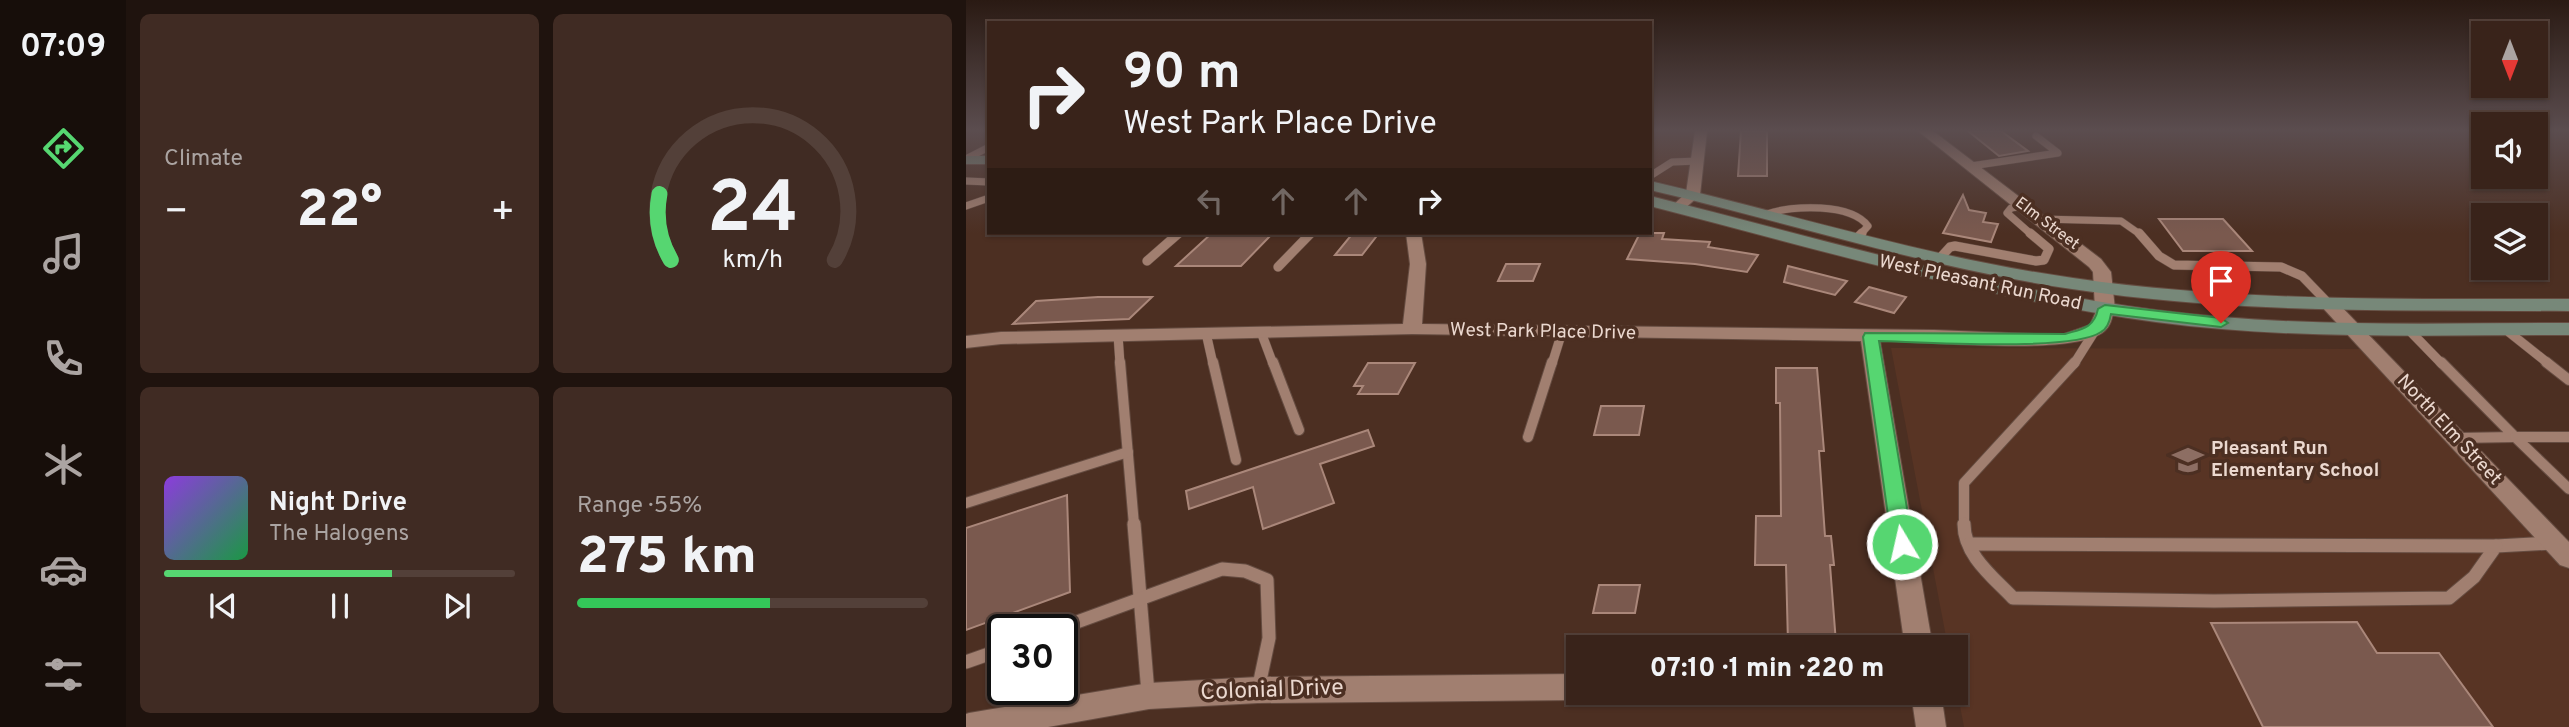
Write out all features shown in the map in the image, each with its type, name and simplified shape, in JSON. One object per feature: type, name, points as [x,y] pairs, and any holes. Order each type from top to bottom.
[{"type":"main road","points":[[966,171],[987,171]]},
{"type":"main road","name":"West Pleasant Run Road","points":[[1652,185],[1940,258],[2037,278],[2104,288],[2206,297],[2328,303],[2569,305]]},
{"type":"main road","name":"West Pleasant Run Road","points":[[1652,202],[1905,269],[2105,309],[2221,323],[2354,330],[2569,329]]},
{"type":"street","points":[[1677,208],[1693,195],[1697,165]]},
{"type":"street","name":"Elm Street","points":[[1971,166],[2074,244],[2102,272],[2105,309]]},
{"type":"street","points":[[1412,329],[1418,264],[1413,235]]},
{"type":"street","name":"North Elm Street","points":[[2328,303],[2562,551]]},
{"type":"street","points":[[2096,329],[2103,321],[2105,309]]},
{"type":"street","name":"West Park Place Drive","points":[[966,342],[1001,338],[1412,329],[2035,340],[2066,339],[2096,329]]},
{"type":"street","points":[[1870,337],[1917,635]]},
{"type":"street","name":"Colonial Drive","points":[[969,727],[1149,696],[1258,690],[1566,687]]},
{"type":"street","points":[[1928,705],[1931,727]]},
{"type":"lane","points":[[1971,166],[1978,165]]},
{"type":"lane","points":[[966,181],[987,181]]},
{"type":"lane","points":[[966,206],[987,199]]},
{"type":"lane","points":[[2024,206],[2011,208],[2007,213],[2049,249]]},
{"type":"lane","points":[[2041,219],[2121,221],[2130,224],[2159,259],[2174,265],[2281,267],[2295,270],[2303,274],[2328,303]]},
{"type":"lane","points":[[1147,261],[1177,235]]},
{"type":"lane","points":[[1278,267],[1309,235]]},
{"type":"lane","points":[[2049,249],[2074,244]]},
{"type":"lane","points":[[1940,258],[1950,247],[1955,246],[2036,261],[2044,260],[2049,249]]},
{"type":"lane","points":[[2504,328],[2569,380]]},
{"type":"lane","points":[[2096,329],[2080,356],[1964,484],[1964,532],[1975,559],[2013,598],[2214,601],[2449,598],[2474,577],[2496,546]]},
{"type":"lane","points":[[2408,329],[2569,489]]},
{"type":"lane","points":[[1261,332],[1299,430]]},
{"type":"lane","points":[[1528,437],[1562,332]]},
{"type":"lane","points":[[1206,333],[1236,460]]},
{"type":"lane","points":[[1118,335],[1149,696]]},
{"type":"lane","points":[[2457,438],[2569,437]]},
{"type":"lane","points":[[966,503],[1128,452]]},
{"type":"lane","points":[[1969,544],[2496,546],[2562,551]]},
{"type":"lane","points":[[1078,622],[1222,569],[1245,570],[1267,580],[1269,638],[1258,690]]},
{"type":"lane","points":[[966,662],[987,655]]},
{"type":"shaded area","points":[[1652,165],[1690,165],[1687,189],[1652,180]]},
{"type":"shaded area","name":"Pleasant Run Elementary School","points":[[1891,348],[2360,349],[2569,571],[2569,727],[1964,727],[1960,705],[1968,705],[1968,635],[1946,635]]},
{"type":"building","points":[[1739,165],[1767,165],[1767,176],[1738,176]]},
{"type":"building","points":[[1963,195],[1969,210],[1986,213],[1983,222],[1998,224],[1991,242],[1943,233]]},
{"type":"building","points":[[2159,219],[2223,219],[2252,251],[2183,251]]},
{"type":"building","points":[[1652,233],[1664,233],[1662,239],[1710,242],[1708,247],[1758,255],[1747,272],[1695,264],[1627,259],[1639,235]]},
{"type":"building","points":[[1210,235],[1271,235],[1241,266],[1176,266]]},
{"type":"building","points":[[1351,235],[1377,235],[1362,255],[1335,255]]},
{"type":"building","points":[[1506,264],[1540,264],[1533,281],[1498,281]]},
{"type":"building","points":[[1788,266],[1847,281],[1835,295],[1784,282]]},
{"type":"building","points":[[1869,287],[1906,297],[1894,313],[1855,302]]},
{"type":"building","points":[[1152,297],[1129,319],[1013,324],[1036,301]]},
{"type":"building","points":[[1368,363],[1415,363],[1398,394],[1358,394],[1363,386],[1354,386]]},
{"type":"building","points":[[1776,368],[1817,368],[1824,451],[1819,451],[1825,536],[1831,536],[1834,565],[1830,565],[1835,635],[1788,635],[1786,565],[1755,565],[1756,516],[1781,516],[1780,403],[1776,403]]},
{"type":"building","points":[[1601,406],[1644,406],[1639,435],[1594,435]]},
{"type":"building","points":[[1368,430],[1374,446],[1320,464],[1334,503],[1263,529],[1253,487],[1189,509],[1186,491]]},
{"type":"building","points":[[1067,495],[1070,592],[1010,614],[987,614],[987,622],[966,630],[966,528]]},
{"type":"building","points":[[1599,585],[1640,585],[1635,613],[1593,613]]},
{"type":"building","points":[[2357,622],[2377,653],[2439,653],[2493,727],[2263,727],[2211,623]]},
{"type":"place","name":"Pleasant Run Elementary School","points":[[2188,460]]},
{"type":"route","points":[[1902,544],[1870,337],[2066,339],[2096,329],[2103,321],[2105,309],[2221,323]]}]
